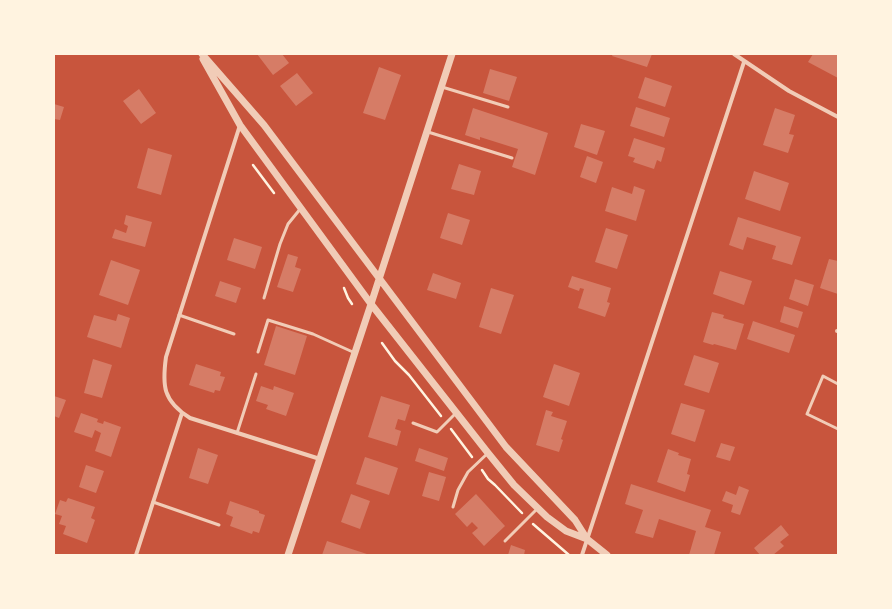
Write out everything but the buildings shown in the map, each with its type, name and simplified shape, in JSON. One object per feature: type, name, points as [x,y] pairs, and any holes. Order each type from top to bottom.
[{"type":"street","points":[[201,54],[240,126],[371,304],[488,453],[514,485],[547,517],[566,531],[587,539],[607,555]]},
{"type":"street","points":[[201,54],[236,91],[264,124],[506,447],[575,520],[587,539]]},
{"type":"street","points":[[288,555],[452,54]]},
{"type":"street","points":[[734,54],[789,92],[838,117]]},
{"type":"street","points":[[582,555],[744,62]]},
{"type":"street","points":[[240,126],[166,357],[164,386],[170,401],[182,413],[190,418],[320,459]]},
{"type":"street","points":[[136,555],[182,413]]},
{"type":"lane","points":[[442,87],[508,108]]},
{"type":"lane","points":[[427,132],[512,158]]},
{"type":"lane","points":[[264,298],[280,244],[288,224],[301,208]]},
{"type":"lane","points":[[179,315],[234,334]]},
{"type":"lane","points":[[258,352],[268,320],[313,334],[355,353]]},
{"type":"lane","points":[[236,433],[256,374]]},
{"type":"lane","points":[[838,384],[823,376],[807,414],[838,429]]},
{"type":"lane","points":[[413,423],[437,432],[456,413]]},
{"type":"lane","points":[[453,507],[458,490],[468,472],[488,453]]},
{"type":"lane","points":[[153,502],[219,525]]},
{"type":"lane","points":[[505,541],[538,508]]}]
